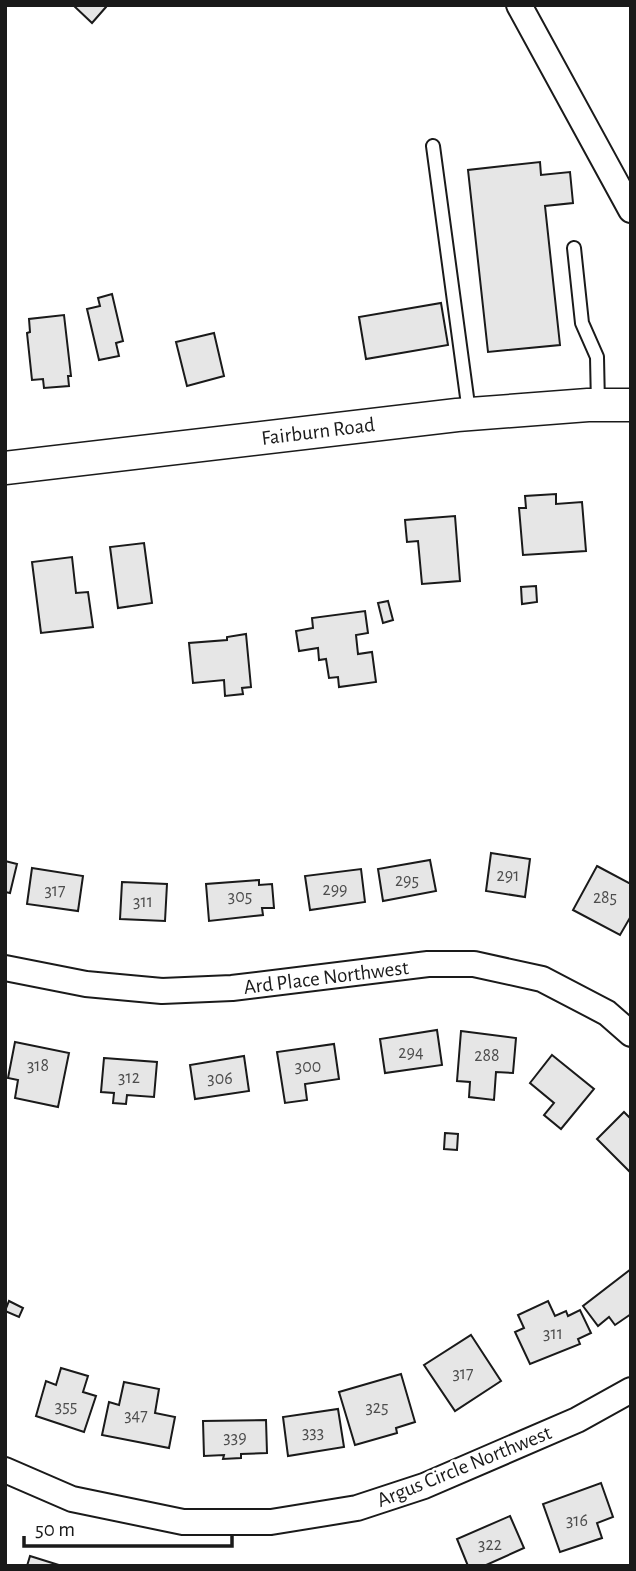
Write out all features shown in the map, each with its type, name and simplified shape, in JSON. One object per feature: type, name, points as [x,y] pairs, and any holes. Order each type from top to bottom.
[{"type":"street","points":[[519,5],[631,210]]},
{"type":"street","name":"Fairburn Road","points":[[5,468],[469,414],[631,405]]},
{"type":"street","name":"Ard Place Northwest","points":[[5,968],[86,984],[162,990],[232,988],[428,964],[474,964],[542,979],[607,1013],[631,1034]]},
{"type":"street","name":"Argus Circle Northwest","points":[[5,1470],[72,1499],[183,1522],[271,1522],[357,1508],[424,1486],[577,1420],[631,1390]]},
{"type":"lane","points":[[433,146],[469,414]]},
{"type":"lane","points":[[574,248],[582,323],[597,357],[598,405]]},
{"type":"building","points":[[73,5],[105,5],[106,7],[92,23]]},
{"type":"building","points":[[540,162],[541,175],[570,172],[573,203],[545,206],[560,345],[488,352],[468,170]]},
{"type":"building","points":[[112,294],[123,341],[116,343],[119,356],[99,360],[87,309],[100,306],[98,298]]},
{"type":"building","points":[[441,303],[448,345],[366,359],[359,317]]},
{"type":"building","points":[[64,315],[71,376],[68,376],[69,386],[44,388],[43,379],[32,380],[27,333],[30,332],[29,319]]},
{"type":"building","points":[[214,333],[224,376],[187,386],[176,342]]},
{"type":"building","points":[[556,494],[556,504],[582,502],[586,551],[523,555],[519,508],[526,508],[525,496]]},
{"type":"building","points":[[455,516],[460,581],[422,584],[418,541],[407,542],[405,520]]},
{"type":"building","points":[[144,543],[152,603],[118,608],[110,547]]},
{"type":"building","points":[[72,557],[76,593],[88,592],[93,627],[41,633],[32,562]]},
{"type":"building","points":[[536,586],[537,602],[522,604],[521,587]]},
{"type":"building","points":[[388,601],[393,620],[383,623],[378,603]]},
{"type":"building","points":[[365,611],[368,633],[356,635],[358,654],[372,652],[376,682],[339,687],[338,677],[329,678],[326,659],[319,660],[318,648],[299,651],[296,631],[313,628],[312,618]]},
{"type":"building","points":[[246,634],[251,687],[242,688],[243,694],[225,696],[224,680],[193,683],[189,643],[227,640],[227,637]]},
{"type":"building","points":[[491,853],[530,859],[525,897],[486,891]]},
{"type":"building","points":[[430,860],[436,891],[383,901],[378,869]]},
{"type":"building","points":[[5,861],[17,864],[10,893],[5,892]]},
{"type":"building","points":[[597,866],[631,884],[631,916],[620,935],[573,910]]},
{"type":"building","points":[[32,868],[83,876],[78,911],[27,904]]},
{"type":"building","points":[[361,869],[365,902],[310,910],[305,876]]},
{"type":"building","points":[[259,880],[259,885],[272,884],[274,908],[262,908],[263,915],[209,921],[206,884]]},
{"type":"building","points":[[122,882],[167,884],[165,921],[120,919]]},
{"type":"building","points":[[437,1030],[442,1065],[385,1073],[380,1039]]},
{"type":"building","points":[[461,1031],[516,1038],[513,1073],[496,1072],[494,1100],[469,1097],[470,1082],[457,1081]]},
{"type":"building","points":[[15,1042],[69,1053],[58,1107],[15,1098],[18,1080],[8,1078]]},
{"type":"building","points":[[334,1044],[339,1079],[305,1084],[307,1100],[285,1103],[277,1052]]},
{"type":"building","points":[[552,1055],[594,1089],[561,1129],[544,1115],[554,1103],[530,1083]]},
{"type":"building","points":[[244,1056],[249,1091],[195,1099],[190,1065]]},
{"type":"building","points":[[104,1058],[157,1062],[154,1097],[127,1095],[126,1104],[113,1103],[114,1093],[101,1092]]},
{"type":"building","points":[[624,1112],[631,1119],[631,1173],[597,1139]]},
{"type":"building","points":[[445,1133],[458,1134],[457,1150],[444,1149]]},
{"type":"building","points":[[631,1269],[631,1314],[615,1325],[609,1317],[598,1326],[583,1306]]},
{"type":"building","points":[[9,1301],[23,1308],[19,1317],[5,1311]]},
{"type":"building","points":[[548,1301],[555,1316],[566,1311],[568,1316],[580,1310],[591,1333],[578,1339],[580,1344],[530,1364],[515,1332],[524,1328],[518,1315]]},
{"type":"building","points":[[471,1335],[501,1381],[455,1411],[424,1365]]},
{"type":"building","points":[[61,1368],[88,1376],[83,1392],[96,1396],[84,1432],[36,1416],[46,1381],[56,1385]]},
{"type":"building","points":[[401,1374],[415,1422],[396,1428],[397,1433],[355,1445],[339,1392]]},
{"type":"building","points":[[124,1382],[159,1389],[155,1413],[175,1417],[169,1448],[102,1435],[109,1402],[119,1405]]},
{"type":"building","points":[[338,1409],[344,1447],[288,1456],[283,1417]]},
{"type":"building","points":[[266,1420],[267,1453],[241,1454],[241,1458],[223,1459],[224,1455],[204,1456],[203,1421]]},
{"type":"building","points":[[601,1483],[613,1517],[597,1523],[602,1538],[560,1552],[543,1504]]},
{"type":"building","points":[[510,1516],[524,1548],[484,1566],[468,1566],[457,1539]]},
{"type":"building","points":[[30,1556],[62,1566],[27,1566]]}]
